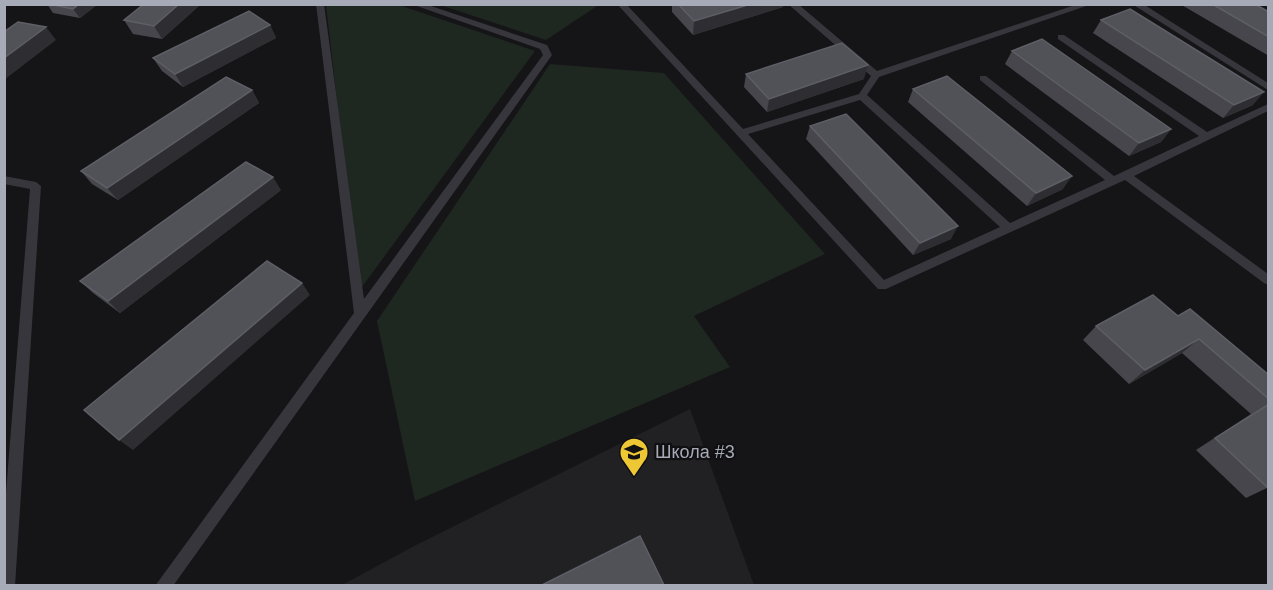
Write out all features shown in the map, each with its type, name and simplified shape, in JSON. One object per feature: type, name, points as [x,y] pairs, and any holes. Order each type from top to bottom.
[{"type":"lane","points":[[320,4],[360,314]]},
{"type":"lane","points":[[163,585],[548,55],[544,47],[416,4]]},
{"type":"lane","points":[[623,6],[636,4]]},
{"type":"lane","points":[[792,4],[876,75]]},
{"type":"lane","points":[[741,133],[862,96],[876,75],[1088,4]]},
{"type":"lane","points":[[1136,4],[1269,87]]},
{"type":"lane","points":[[623,6],[882,286],[1114,182],[1269,107]]},
{"type":"lane","points":[[1061,37],[1206,136]]},
{"type":"lane","points":[[983,78],[1114,182]]},
{"type":"lane","points":[[862,96],[1009,228]]},
{"type":"lane","points":[[1126,175],[1269,280]]},
{"type":"lane","points":[[4,180],[36,186],[7,585]]},
{"type":"shaded area","points":[[440,4],[600,4],[546,40],[440,5]]},
{"type":"shaded area","points":[[326,5],[399,5],[535,51],[359,291]]},
{"type":"shaded area","points":[[550,64],[664,73],[825,254],[694,316],[730,367],[415,501],[377,321]]},
{"type":"shaded area","name":"Школа #3","points":[[690,409],[754,585],[340,586],[416,545]]},
{"type":"building","points":[[49,4],[79,4],[73,9]]},
{"type":"building","points":[[144,4],[179,4],[154,26],[124,20]]},
{"type":"building","points":[[678,4],[751,4],[694,21]]},
{"type":"building","points":[[1212,4],[1255,4],[1269,12],[1269,37]]},
{"type":"building","points":[[1130,9],[1264,92],[1234,105],[1101,20]]},
{"type":"building","points":[[249,11],[270,25],[175,74],[153,58]]},
{"type":"building","points":[[18,22],[46,27],[4,58],[4,32]]},
{"type":"building","points":[[1042,39],[1171,129],[1139,143],[1012,51]]},
{"type":"building","points":[[842,43],[868,65],[769,99],[746,74]]},
{"type":"building","points":[[947,76],[1072,176],[1036,193],[913,89]]},
{"type":"building","points":[[226,77],[252,90],[107,188],[81,171]]},
{"type":"building","points":[[846,114],[958,226],[920,243],[810,126]]},
{"type":"building","points":[[246,162],[273,177],[108,301],[80,281]]},
{"type":"building","points":[[267,261],[302,283],[119,440],[84,410]]},
{"type":"building","points":[[1153,295],[1178,316],[1190,309],[1269,375],[1269,399],[1199,339],[1145,370],[1096,326]]},
{"type":"building","points":[[1269,404],[1269,487],[1268,488],[1215,438]]},
{"type":"building","points":[[640,536],[664,585],[542,585]]},
{"type":"place","name":"Школа #3","points":[[634,478]]}]
